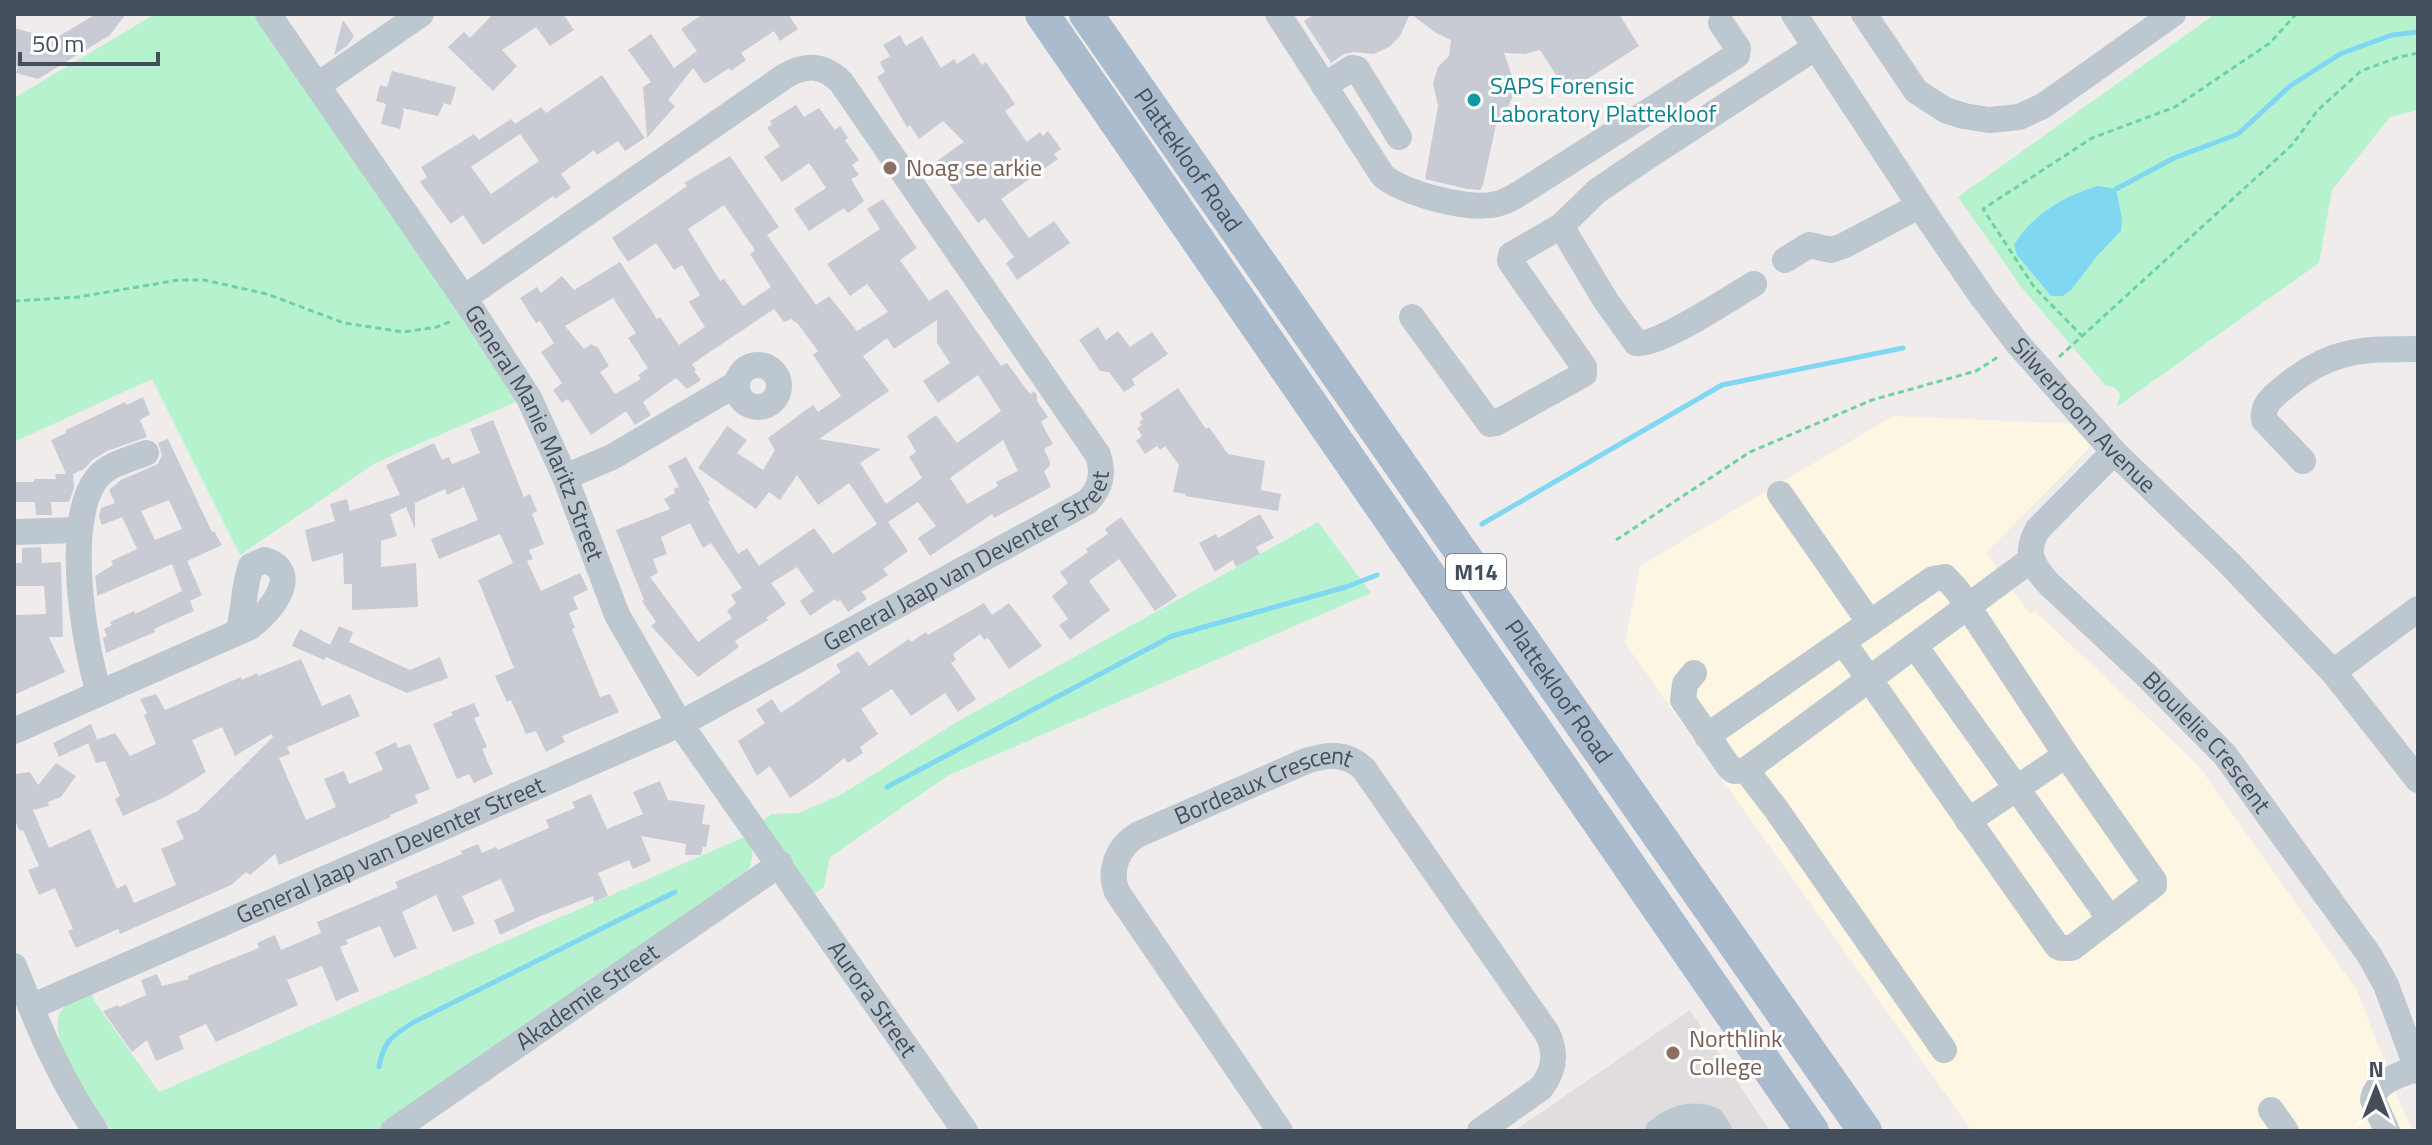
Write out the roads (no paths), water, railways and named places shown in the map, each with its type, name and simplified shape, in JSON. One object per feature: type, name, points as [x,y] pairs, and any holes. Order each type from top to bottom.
[{"type":"main road","name":"Plattekloof Road","points":[[1042,14],[1812,1131]]},
{"type":"main road","name":"Plattekloof Road","points":[[1086,14],[1865,1131]]},
{"type":"street","name":"General Manie Maritz Street","points":[[268,14],[469,305],[529,398],[565,477],[617,615],[680,724],[780,864]]},
{"type":"street","points":[[318,85],[421,14]]},
{"type":"street","points":[[1278,14],[1383,176],[1411,192],[1460,203],[1490,205],[1525,190],[1737,55],[1738,48],[1721,23]]},
{"type":"street","name":"Silwerboom Avenue","points":[[1794,14],[1919,206],[2018,344],[2114,452],[2229,563],[2333,672],[2418,780]]},
{"type":"street","points":[[1864,14],[1916,91],[1945,110],[1989,120],[2019,117],[2043,106],[2173,14]]},
{"type":"street","points":[[1412,317],[1490,424],[1584,374],[1584,367],[1510,261],[1511,255],[1561,226],[1597,191],[1816,47]]},
{"type":"street","name":"General Jaap van Deventer Street","points":[[31,1007],[680,724],[1087,502],[1101,478],[1098,455],[841,82],[824,69],[805,67],[785,76],[469,305]]},
{"type":"street","points":[[1324,86],[1352,68],[1357,69],[1399,137]]},
{"type":"street","points":[[1785,260],[1809,245],[1831,250],[1843,246],[1919,206]]},
{"type":"street","points":[[1561,226],[1606,301],[1636,343],[1646,344],[1664,336],[1754,284]]},
{"type":"street","points":[[2303,461],[2264,420],[2269,399],[2313,367],[2342,354],[2372,349],[2418,349]]},
{"type":"street","points":[[565,477],[612,457],[736,384]]},
{"type":"street","points":[[1694,673],[1685,684],[1683,700],[1729,767],[1734,771],[1746,770],[2032,559],[2031,541],[2038,529],[2114,452]]},
{"type":"street","points":[[99,693],[85,634],[77,544],[79,530],[95,480],[110,468],[146,453]]},
{"type":"street","points":[[1780,494],[1870,623]]},
{"type":"street","points":[[14,532],[79,530]]},
{"type":"street","name":"Bloulelie Crescent","points":[[2032,559],[2034,567],[2048,583],[2207,734],[2225,755],[2370,956],[2386,985],[2418,1069]]},
{"type":"street","points":[[1707,736],[1933,579],[1940,576],[1949,580],[2155,884],[2072,948],[2057,946],[1843,642]]},
{"type":"street","points":[[2333,672],[2418,609]]},
{"type":"street","points":[[14,731],[238,632]]},
{"type":"street","points":[[1915,646],[2110,919]]},
{"type":"street","name":"Bordeaux Crescent","points":[[1280,1131],[1117,892],[1113,882],[1114,869],[1122,847],[1137,835],[1322,755],[1335,754],[1356,761],[1364,769],[1552,1044],[1554,1058],[1549,1079],[1480,1131]]},
{"type":"street","points":[[1968,821],[2066,755]]},
{"type":"street","points":[[1746,770],[1944,1050]]},
{"type":"street","name":"Akademie Street","points":[[393,1131],[780,864]]},
{"type":"street","name":"Aurora Street","points":[[780,864],[965,1131]]},
{"type":"street","points":[[14,966],[63,1077],[96,1131]]},
{"type":"street","points":[[2387,1131],[2373,1100],[2376,1088],[2418,1069]]},
{"type":"street","points":[[1658,1131],[1670,1122],[1693,1115],[1712,1120],[1719,1131]]},
{"type":"water","points":[[2098,186],[2116,189],[2122,219],[2121,231],[2071,290],[2063,296],[2051,296],[2017,255],[2014,245],[2030,224],[2050,208]]},
{"type":"waterway","points":[[2116,189],[2174,158],[2238,134],[2290,86],[2340,54],[2392,35],[2418,32]]},
{"type":"waterway","points":[[1482,524],[1722,385],[1903,348]]},
{"type":"waterway","points":[[887,787],[1172,636],[1346,587],[1377,575]]},
{"type":"waterway","points":[[379,1067],[390,1040],[414,1022],[675,892]]},
{"type":"place","name":"SAPS Forensic Laboratory Plattekloof","points":[[1474,100]]},
{"type":"place","name":"Noag se arkie","points":[[890,168]]},
{"type":"place","name":"Northlink College","points":[[1673,1053]]}]
